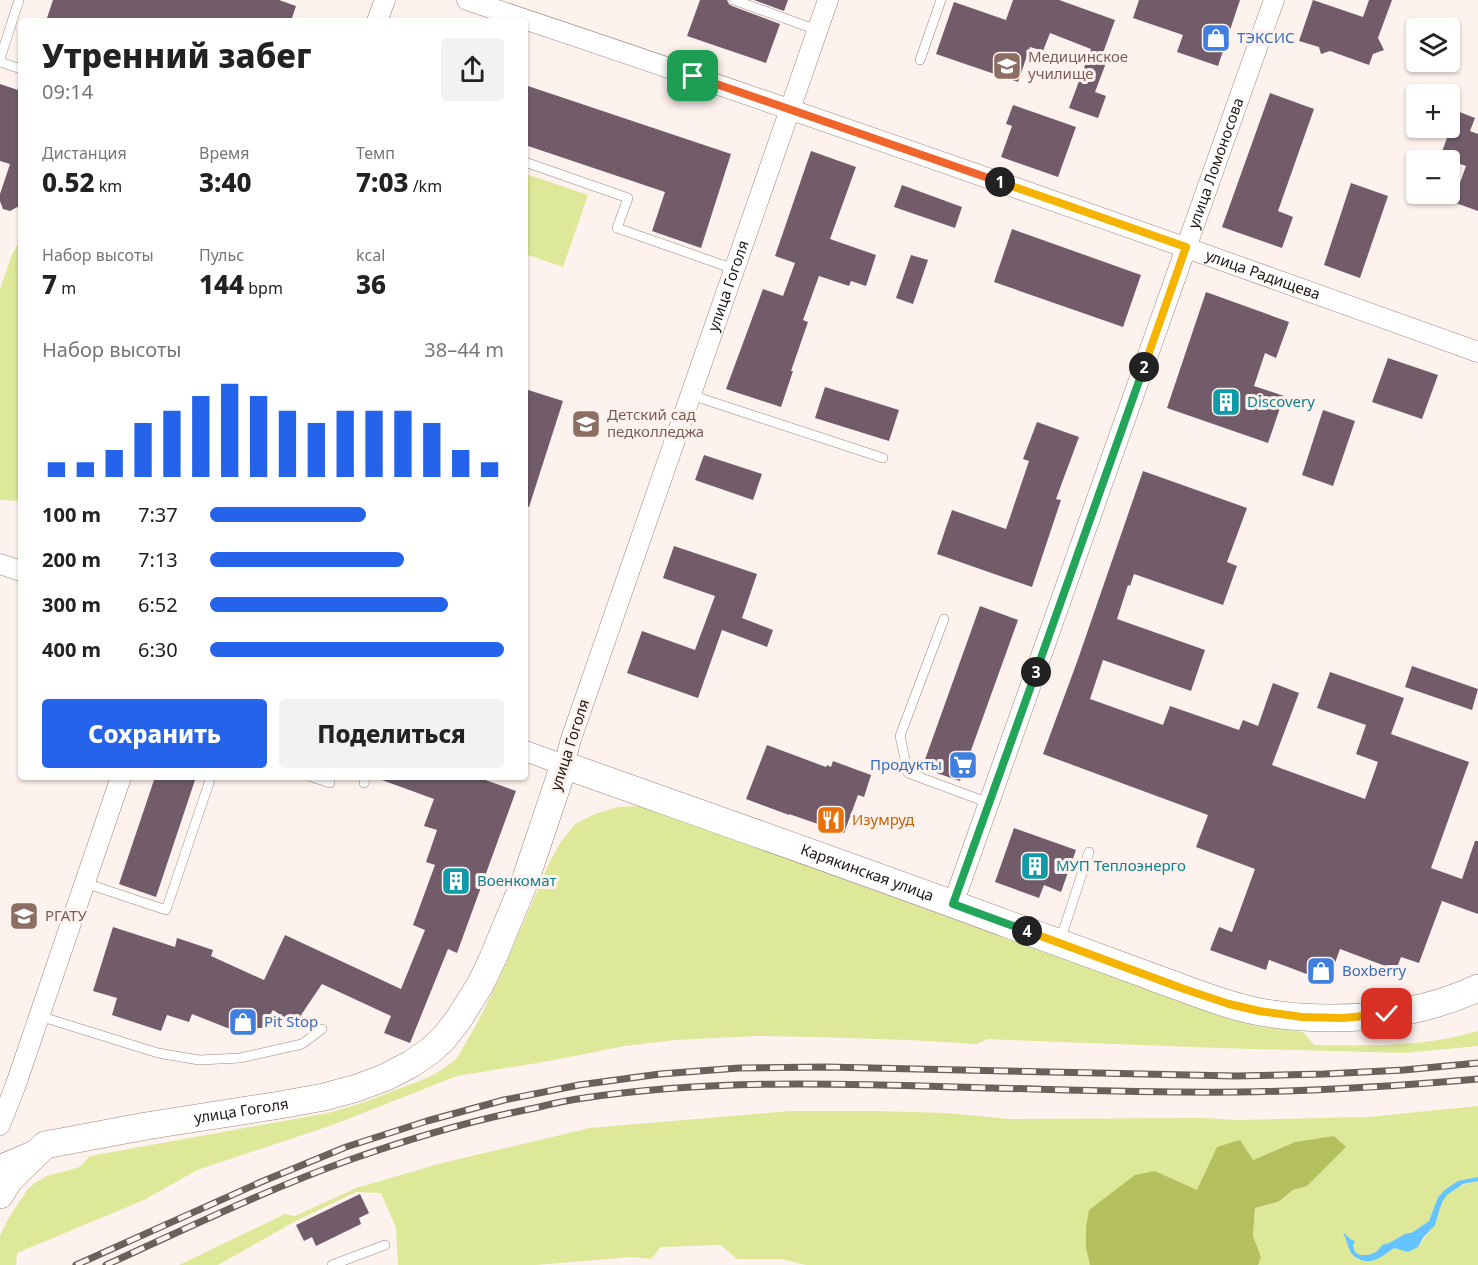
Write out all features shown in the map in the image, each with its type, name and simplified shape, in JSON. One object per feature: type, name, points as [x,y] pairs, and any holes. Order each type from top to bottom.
[{"type":"street","points":[[378,18],[385,0]]},
{"type":"street","name":"улица Радищева","points":[[467,0],[490,4],[1186,247],[1478,352]]},
{"type":"street","name":"улица Гоголя","points":[[0,1165],[45,1145],[324,1097],[357,1088],[411,1064],[444,1038],[458,1020],[480,985],[493,958],[526,878],[571,739],[828,0]]},
{"type":"street","name":"улица Ломоносова","points":[[953,904],[1274,0]]},
{"type":"street","points":[[0,564],[18,570]]},
{"type":"street","name":"Карякинская улица","points":[[528,752],[1229,1004],[1302,1017],[1342,1018],[1396,1013],[1468,993]]},
{"type":"street","points":[[0,1125],[120,780]]},
{"type":"street","points":[[0,1195],[9,1180],[45,1145]]},
{"type":"lane","points":[[18,68],[0,60],[19,0]]},
{"type":"lane","points":[[734,0],[817,30]]},
{"type":"lane","points":[[920,60],[941,0]]},
{"type":"lane","points":[[528,163],[628,198],[617,228],[734,269]]},
{"type":"lane","points":[[691,395],[883,458]]},
{"type":"lane","points":[[944,619],[900,736],[908,773],[989,803]]},
{"type":"lane","points":[[85,883],[166,910],[210,780]]},
{"type":"lane","points":[[321,780],[330,783]]},
{"type":"lane","points":[[1059,943],[1089,852]]},
{"type":"lane","points":[[39,1016],[158,1053],[199,1060],[240,1058],[302,1044],[322,1029]]},
{"type":"lane","points":[[332,1265],[385,1245]]},
{"type":"green space","points":[[528,175],[588,195],[563,267],[528,255]]},
{"type":"green space","points":[[18,244],[18,501],[0,500],[0,289]]},
{"type":"green space","points":[[641,806],[1225,1018],[1256,1026],[1303,1032],[1314,1045],[1417,1043],[1478,1031],[1478,1046],[1405,1053],[987,1039],[977,1044],[757,1036],[675,1040],[625,1046],[457,1076],[335,1124],[197,1170],[144,1200],[17,1253],[16,1265],[0,1265],[0,1236],[27,1190],[47,1176],[80,1167],[90,1156],[328,1113],[362,1103],[442,1070],[457,1058],[480,1018],[550,861],[561,842],[575,824],[595,814],[618,807]]},
{"type":"green space","points":[[1478,1106],[1478,1177],[1458,1181],[1438,1197],[1429,1221],[1413,1232],[1382,1245],[1376,1252],[1360,1255],[1355,1252],[1350,1239],[1344,1234],[1350,1251],[1358,1260],[1382,1255],[1394,1248],[1418,1247],[1435,1224],[1445,1197],[1458,1187],[1478,1181],[1478,1265],[1258,1265],[1261,1257],[1253,1236],[1255,1208],[1278,1202],[1293,1190],[1307,1186],[1345,1147],[1334,1136],[1295,1142],[1252,1160],[1197,1190],[1155,1171],[1089,1210],[1086,1238],[1090,1265],[806,1265],[781,1259],[737,1259],[721,1245],[661,1247],[651,1259],[632,1257],[535,1265],[398,1265],[396,1228],[381,1193],[356,1192],[292,1223],[218,1265],[179,1265],[285,1214],[295,1216],[356,1188],[438,1164],[590,1128],[790,1111],[947,1113],[1009,1119],[1205,1118],[1236,1120],[1368,1117]]},
{"type":"green space","points":[[1334,1136],[1346,1147],[1307,1186],[1293,1190],[1278,1202],[1255,1208],[1253,1236],[1261,1257],[1258,1265],[1090,1265],[1086,1248],[1089,1210],[1135,1175],[1155,1171],[1197,1190],[1217,1147],[1240,1140],[1253,1160],[1295,1142]]},
{"type":"water","points":[[1478,1177],[1478,1181],[1463,1184],[1447,1195],[1442,1202],[1435,1225],[1418,1247],[1408,1252],[1394,1248],[1379,1258],[1369,1261],[1358,1259],[1350,1251],[1343,1232],[1355,1241],[1353,1245],[1355,1252],[1368,1255],[1376,1252],[1382,1245],[1413,1232],[1429,1221],[1438,1197],[1446,1189],[1458,1181]]},
{"type":"building","points":[[53,0],[279,0],[296,6],[292,18],[47,18]]},
{"type":"building","points":[[700,0],[727,0],[732,6],[780,24],[766,63],[687,36]]},
{"type":"building","points":[[754,0],[788,0],[784,11]]},
{"type":"building","points":[[1013,0],[1059,0],[1115,20],[1103,53],[1109,55],[1095,92],[1106,96],[1098,118],[1069,108],[1091,49],[1050,33],[1043,51],[1030,47],[1018,82],[936,54],[954,2],[1006,20]]},
{"type":"building","points":[[1139,0],[1240,0],[1218,66],[1177,52],[1183,35],[1133,18]]},
{"type":"building","points":[[1313,0],[1363,17],[1369,0],[1392,0],[1378,38],[1384,50],[1373,54],[1369,65],[1330,51],[1321,54],[1319,47],[1299,41]]},
{"type":"building","points":[[0,84],[18,90],[18,207],[10,211],[3,209],[0,194],[10,164],[0,161]]},
{"type":"building","points":[[528,86],[731,154],[701,248],[652,231],[665,192],[528,146]]},
{"type":"building","points":[[1270,93],[1314,109],[1278,211],[1293,217],[1282,248],[1222,227]]},
{"type":"building","points":[[1013,105],[1076,127],[1058,177],[1001,157],[1012,126],[1006,124]]},
{"type":"building","points":[[1460,112],[1475,118],[1470,131],[1478,134],[1478,211],[1459,204],[1460,183],[1466,166],[1460,164],[1460,150],[1443,150],[1447,138],[1460,138]]},
{"type":"building","points":[[811,151],[856,167],[830,239],[876,255],[866,286],[851,281],[849,286],[819,276],[803,320],[808,322],[781,407],[726,389],[763,289],[783,296],[795,263],[775,256]]},
{"type":"building","points":[[1351,183],[1388,196],[1360,278],[1324,265]]},
{"type":"building","points":[[902,185],[962,207],[955,228],[894,207]]},
{"type":"building","points":[[1012,229],[1141,275],[1123,327],[994,282]]},
{"type":"building","points":[[911,255],[928,260],[913,304],[896,298]]},
{"type":"building","points":[[1206,292],[1289,322],[1276,358],[1265,353],[1254,386],[1284,396],[1268,443],[1167,408]]},
{"type":"building","points":[[1388,358],[1438,375],[1422,419],[1372,402]]},
{"type":"building","points":[[825,387],[899,410],[889,441],[815,418]]},
{"type":"building","points":[[528,390],[563,401],[528,507]]},
{"type":"building","points":[[1323,410],[1355,421],[1333,486],[1302,475]]},
{"type":"building","points":[[1037,422],[1079,437],[1056,499],[1061,500],[1032,587],[937,554],[952,510],[1006,529],[1029,461],[1023,459]]},
{"type":"building","points":[[704,455],[762,474],[753,500],[695,480]]},
{"type":"building","points":[[1143,471],[1247,508],[1227,562],[1237,566],[1223,605],[1134,574],[1117,619],[1205,650],[1191,691],[1103,660],[1090,699],[1163,725],[1170,706],[1239,730],[1243,720],[1258,726],[1273,683],[1299,693],[1272,765],[1365,799],[1378,762],[1356,754],[1366,725],[1317,708],[1330,672],[1404,698],[1391,734],[1469,762],[1431,868],[1462,879],[1475,841],[1478,841],[1478,914],[1442,901],[1419,963],[1401,957],[1396,970],[1340,949],[1328,982],[1269,960],[1266,970],[1210,950],[1219,927],[1232,932],[1255,869],[1196,847],[1208,815],[1043,754]]},
{"type":"building","points":[[674,546],[757,574],[742,618],[773,630],[767,647],[722,630],[698,698],[627,673],[642,631],[695,650],[715,596],[663,578]]},
{"type":"building","points":[[980,606],[1018,620],[960,781],[922,768]]},
{"type":"building","points":[[1412,666],[1478,689],[1472,710],[1405,687]]},
{"type":"building","points":[[767,745],[826,767],[827,765],[831,767],[833,761],[871,775],[864,797],[858,795],[844,833],[746,799]]},
{"type":"building","points":[[154,780],[195,780],[156,897],[119,884]]},
{"type":"building","points":[[382,780],[485,780],[516,791],[457,953],[448,949],[410,1043],[384,1033],[391,1016],[322,984],[295,1024],[273,1010],[262,1028],[230,1029],[192,1014],[189,1022],[167,1015],[161,1031],[112,1015],[117,998],[93,991],[113,927],[175,947],[177,938],[213,950],[211,956],[264,980],[285,935],[401,989],[425,930],[413,925],[435,865],[426,862],[437,830],[424,826],[434,799]]},
{"type":"building","name":"МУП Теплоэнерго","points":[[1014,828],[1076,850],[1061,892],[1044,885],[1039,898],[995,882]]},
{"type":"building","points":[[360,1194],[369,1213],[359,1218],[361,1224],[316,1246],[312,1237],[304,1241],[296,1225]]},
{"type":"railway","points":[[76,1265],[261,1182],[346,1147],[427,1121],[504,1100],[579,1085],[660,1074],[739,1068],[826,1067],[1235,1076],[1404,1070],[1478,1063]]},
{"type":"railway","points":[[106,1265],[259,1196],[352,1159],[466,1124],[584,1098],[686,1087],[737,1085],[839,1084],[1239,1092],[1358,1088],[1478,1079]]},
{"type":"place","name":"ТЭКСИС","points":[[1216,38]]},
{"type":"place","name":"Медицинское училище","points":[[1007,66]]},
{"type":"place","name":"Discovery","points":[[1226,402]]},
{"type":"place","name":"Детский сад педколледжа","points":[[586,424]]},
{"type":"place","name":"Продукты","points":[[963,765]]},
{"type":"place","name":"Изумруд","points":[[831,820]]},
{"type":"place","name":"МУП Теплоэнерго","points":[[1035,866]]},
{"type":"place","name":"Военкомат","points":[[456,881]]},
{"type":"place","name":"РГАТУ","points":[[24,916]]},
{"type":"place","name":"Boxberry","points":[[1321,971]]},
{"type":"place","name":"Pit Stop","points":[[243,1022]]},
{"type":"route","points":[[693,76],[1186,247],[953,904],[1229,1004],[1302,1017],[1342,1018],[1387,1014]]}]
